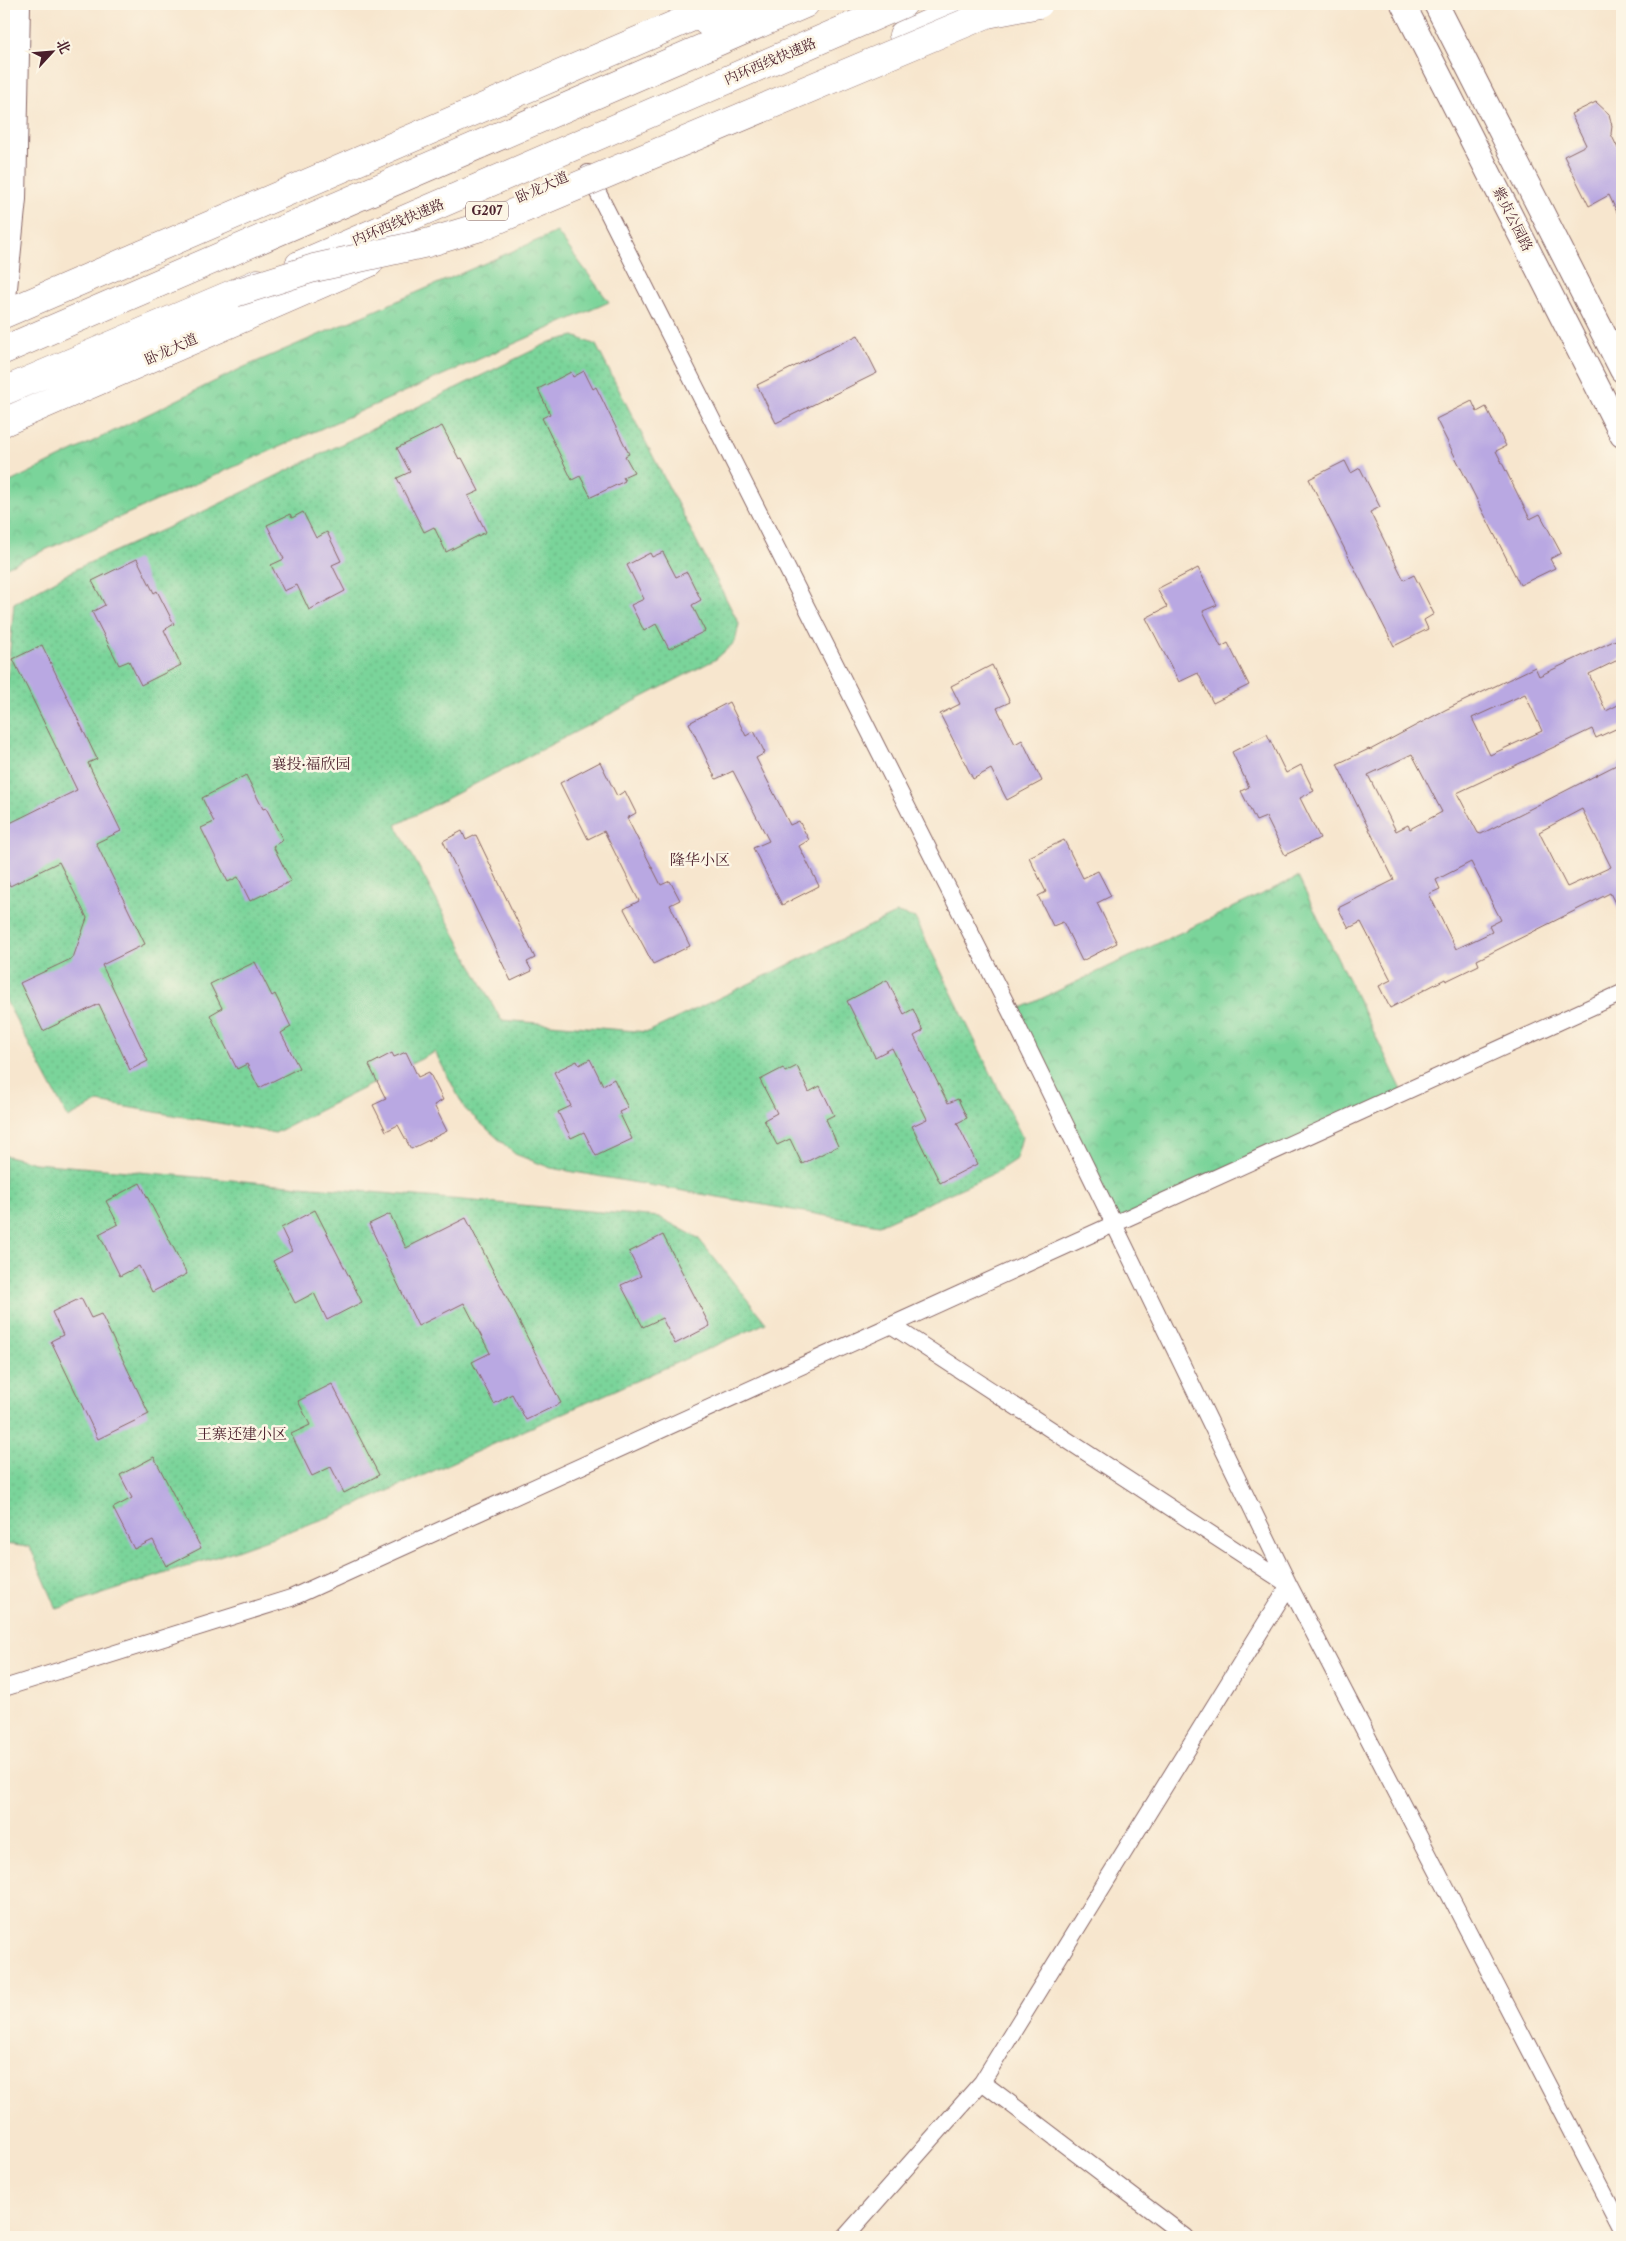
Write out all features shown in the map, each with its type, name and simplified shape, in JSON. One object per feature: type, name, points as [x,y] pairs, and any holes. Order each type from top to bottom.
[{"type":"highway","points":[[4,314],[723,4]]},
{"type":"highway","points":[[221,256],[309,211],[394,157],[448,131],[749,4]]},
{"type":"highway","points":[[4,350],[805,4]]},
{"type":"highway","name":"内环西线快速路","points":[[4,391],[903,4]]},
{"type":"highway","points":[[235,293],[314,268],[369,254],[427,243],[480,227],[980,9],[1016,4]]},
{"type":"highway","points":[[980,9],[1038,4]]},
{"type":"highway","name":"卧龙大道","points":[[4,422],[586,168],[980,9]]},
{"type":"street","points":[[4,298],[14,198],[18,4]]},
{"type":"street","name":"紫贞公园路","points":[[1403,4],[1622,435]]},
{"type":"street","name":"紫贞公园路","points":[[1436,4],[1622,370]]},
{"type":"street","points":[[586,168],[1011,1013],[1289,1585],[1622,2226]]},
{"type":"street","points":[[4,1688],[291,1598],[1622,993]]},
{"type":"street","points":[[890,1325],[1289,1585]]},
{"type":"street","points":[[845,2237],[982,2082],[1289,1585]]},
{"type":"street","points":[[982,2082],[1186,2237]]},
{"type":"green space","points":[[557,232],[609,302],[4,568],[4,485],[242,368]]},
{"type":"green space","points":[[574,336],[596,345],[739,624],[735,642],[716,659],[396,825],[501,1020],[648,1032],[897,913],[915,918],[1022,1137],[1016,1159],[995,1173],[879,1225],[551,1168],[515,1154],[465,1109],[435,1052],[275,1133],[98,1102],[68,1118],[4,997],[4,719],[14,603],[80,567],[211,508],[550,342]]},
{"type":"green space","points":[[1298,877],[1403,1092],[1114,1224],[1011,1013]]},
{"type":"green space","points":[[4,1155],[35,1163],[659,1217],[698,1238],[766,1323],[332,1516],[231,1552],[57,1609],[30,1547],[4,1544]]},
{"type":"building","points":[[1596,102],[1609,114],[1612,126],[1611,134],[1622,157],[1622,223],[1609,195],[1589,206],[1564,156],[1586,145],[1571,114]]},
{"type":"building","points":[[858,335],[877,373],[776,423],[757,385]]},
{"type":"building","points":[[584,371],[593,389],[596,387],[629,454],[625,456],[634,472],[623,477],[625,481],[591,497],[580,476],[572,480],[542,418],[550,414],[538,389],[571,372],[573,377]]},
{"type":"building","points":[[1472,401],[1477,412],[1486,407],[1506,446],[1496,451],[1530,519],[1540,514],[1561,553],[1550,559],[1555,568],[1520,585],[1436,419]]},
{"type":"building","points":[[442,426],[459,459],[462,458],[479,491],[468,496],[486,532],[446,552],[434,527],[424,532],[397,478],[410,472],[397,448]]},
{"type":"building","points":[[1345,461],[1351,473],[1360,468],[1380,507],[1370,512],[1404,580],[1414,575],[1434,614],[1424,620],[1428,629],[1394,646],[1309,479]]},
{"type":"building","points":[[303,512],[316,538],[327,532],[341,561],[332,565],[345,591],[309,610],[297,585],[284,591],[271,565],[284,559],[267,525],[290,514],[292,518]]},
{"type":"building","points":[[663,552],[676,577],[687,572],[701,600],[692,605],[705,631],[669,649],[656,624],[644,631],[631,605],[644,599],[627,565],[650,553],[652,557]]},
{"type":"building","points":[[137,559],[154,593],[157,591],[174,624],[164,630],[181,665],[141,685],[129,661],[119,665],[92,612],[105,605],[92,581]]},
{"type":"building","points":[[1198,568],[1217,605],[1203,611],[1221,647],[1228,643],[1249,685],[1213,703],[1198,673],[1179,682],[1146,618],[1167,607],[1157,589]]},
{"type":"building","points":[[1622,637],[1622,658],[1589,674],[1606,711],[1622,703],[1622,726],[1596,738],[1592,729],[1457,793],[1478,833],[1481,834],[1622,762],[1622,917],[1610,893],[1477,960],[1479,965],[1446,981],[1445,979],[1390,1008],[1379,986],[1391,980],[1361,922],[1349,928],[1338,908],[1394,880],[1337,764],[1370,750],[1445,710],[1535,667],[1539,676]],"holes":[[[1525,694],[1542,731],[1490,755],[1472,718]],[[1412,754],[1442,812],[1410,829],[1408,825],[1396,831],[1368,775]],[[1582,809],[1611,867],[1567,887],[1539,832]],[[1471,862],[1501,920],[1489,926],[1492,932],[1456,949],[1429,894],[1440,889],[1436,880]]]},
{"type":"building","points":[[42,645],[97,759],[88,763],[121,831],[96,843],[145,944],[102,965],[148,1061],[130,1070],[99,1004],[43,1031],[20,983],[73,958],[87,918],[59,862],[10,886],[4,873],[4,826],[77,790],[13,659]]},
{"type":"building","points":[[992,665],[1010,702],[997,708],[1015,744],[1022,740],[1042,781],[1007,800],[991,769],[973,779],[940,714],[960,704],[951,686]]},
{"type":"building","points":[[729,702],[746,736],[754,731],[765,753],[756,758],[790,825],[799,821],[809,840],[799,846],[819,886],[782,905],[753,848],[769,841],[733,771],[716,779],[689,723]]},
{"type":"building","points":[[1267,734],[1286,773],[1301,765],[1314,791],[1300,798],[1320,838],[1285,855],[1266,817],[1256,821],[1241,791],[1249,787],[1232,752]]},
{"type":"building","points":[[600,762],[617,796],[625,791],[636,813],[627,818],[661,885],[670,881],[680,900],[670,905],[690,946],[653,964],[624,909],[639,901],[604,831],[588,839],[560,783]]},
{"type":"building","points":[[246,775],[263,809],[266,808],[283,840],[273,846],[291,881],[250,901],[238,877],[228,882],[201,828],[214,822],[202,798]]},
{"type":"building","points":[[462,831],[466,840],[476,835],[535,958],[527,962],[532,971],[511,981],[443,841]]},
{"type":"building","points":[[1064,840],[1083,878],[1098,871],[1111,896],[1097,903],[1117,943],[1082,961],[1063,922],[1053,926],[1038,896],[1046,892],[1029,857]]},
{"type":"building","points":[[255,962],[272,996],[275,994],[291,1027],[281,1033],[299,1068],[259,1088],[247,1064],[237,1069],[210,1015],[222,1008],[210,984]]},
{"type":"building","points":[[887,980],[904,1014],[913,1009],[923,1031],[914,1036],[948,1103],[958,1099],[967,1118],[957,1123],[977,1164],[940,1183],[912,1126],[927,1119],[892,1048],[875,1057],[847,1001]]},
{"type":"building","points":[[406,1052],[418,1077],[429,1072],[443,1100],[434,1105],[447,1131],[411,1149],[398,1125],[386,1131],[373,1105],[386,1099],[369,1065],[392,1053],[394,1057]]},
{"type":"building","points":[[590,1059],[603,1085],[614,1079],[628,1108],[619,1112],[632,1139],[596,1156],[584,1132],[571,1138],[558,1112],[571,1106],[554,1072],[577,1061],[579,1065]]},
{"type":"building","points":[[797,1066],[809,1092],[820,1086],[834,1115],[826,1119],[838,1146],[802,1164],[790,1139],[777,1145],[764,1120],[777,1113],[760,1080],[783,1068],[785,1072]]},
{"type":"building","points":[[140,1183],[187,1274],[152,1292],[139,1266],[120,1276],[99,1234],[118,1224],[106,1201]]},
{"type":"building","points":[[315,1210],[362,1302],[327,1320],[314,1293],[295,1303],[273,1261],[292,1251],[281,1228]]},
{"type":"building","points":[[390,1214],[406,1248],[466,1218],[561,1403],[526,1420],[512,1394],[494,1404],[472,1362],[490,1353],[464,1303],[418,1326],[369,1224]]},
{"type":"building","points":[[663,1235],[710,1326],[675,1344],[662,1318],[643,1327],[621,1285],[641,1276],[629,1252]]},
{"type":"building","points":[[81,1298],[91,1318],[101,1314],[149,1414],[98,1439],[51,1341],[63,1335],[52,1312]]},
{"type":"building","points":[[332,1384],[379,1475],[344,1493],[331,1467],[312,1476],[291,1434],[310,1425],[298,1401]]},
{"type":"building","points":[[154,1457],[201,1548],[166,1566],[153,1540],[134,1549],[113,1508],[132,1498],[120,1475]]},
{"type":"district","name":"襄投·福欣园","points":[[311,764]]},
{"type":"district","name":"隆华小区","points":[[700,860]]},
{"type":"district","name":"王寨还建小区","points":[[242,1434]]}]
